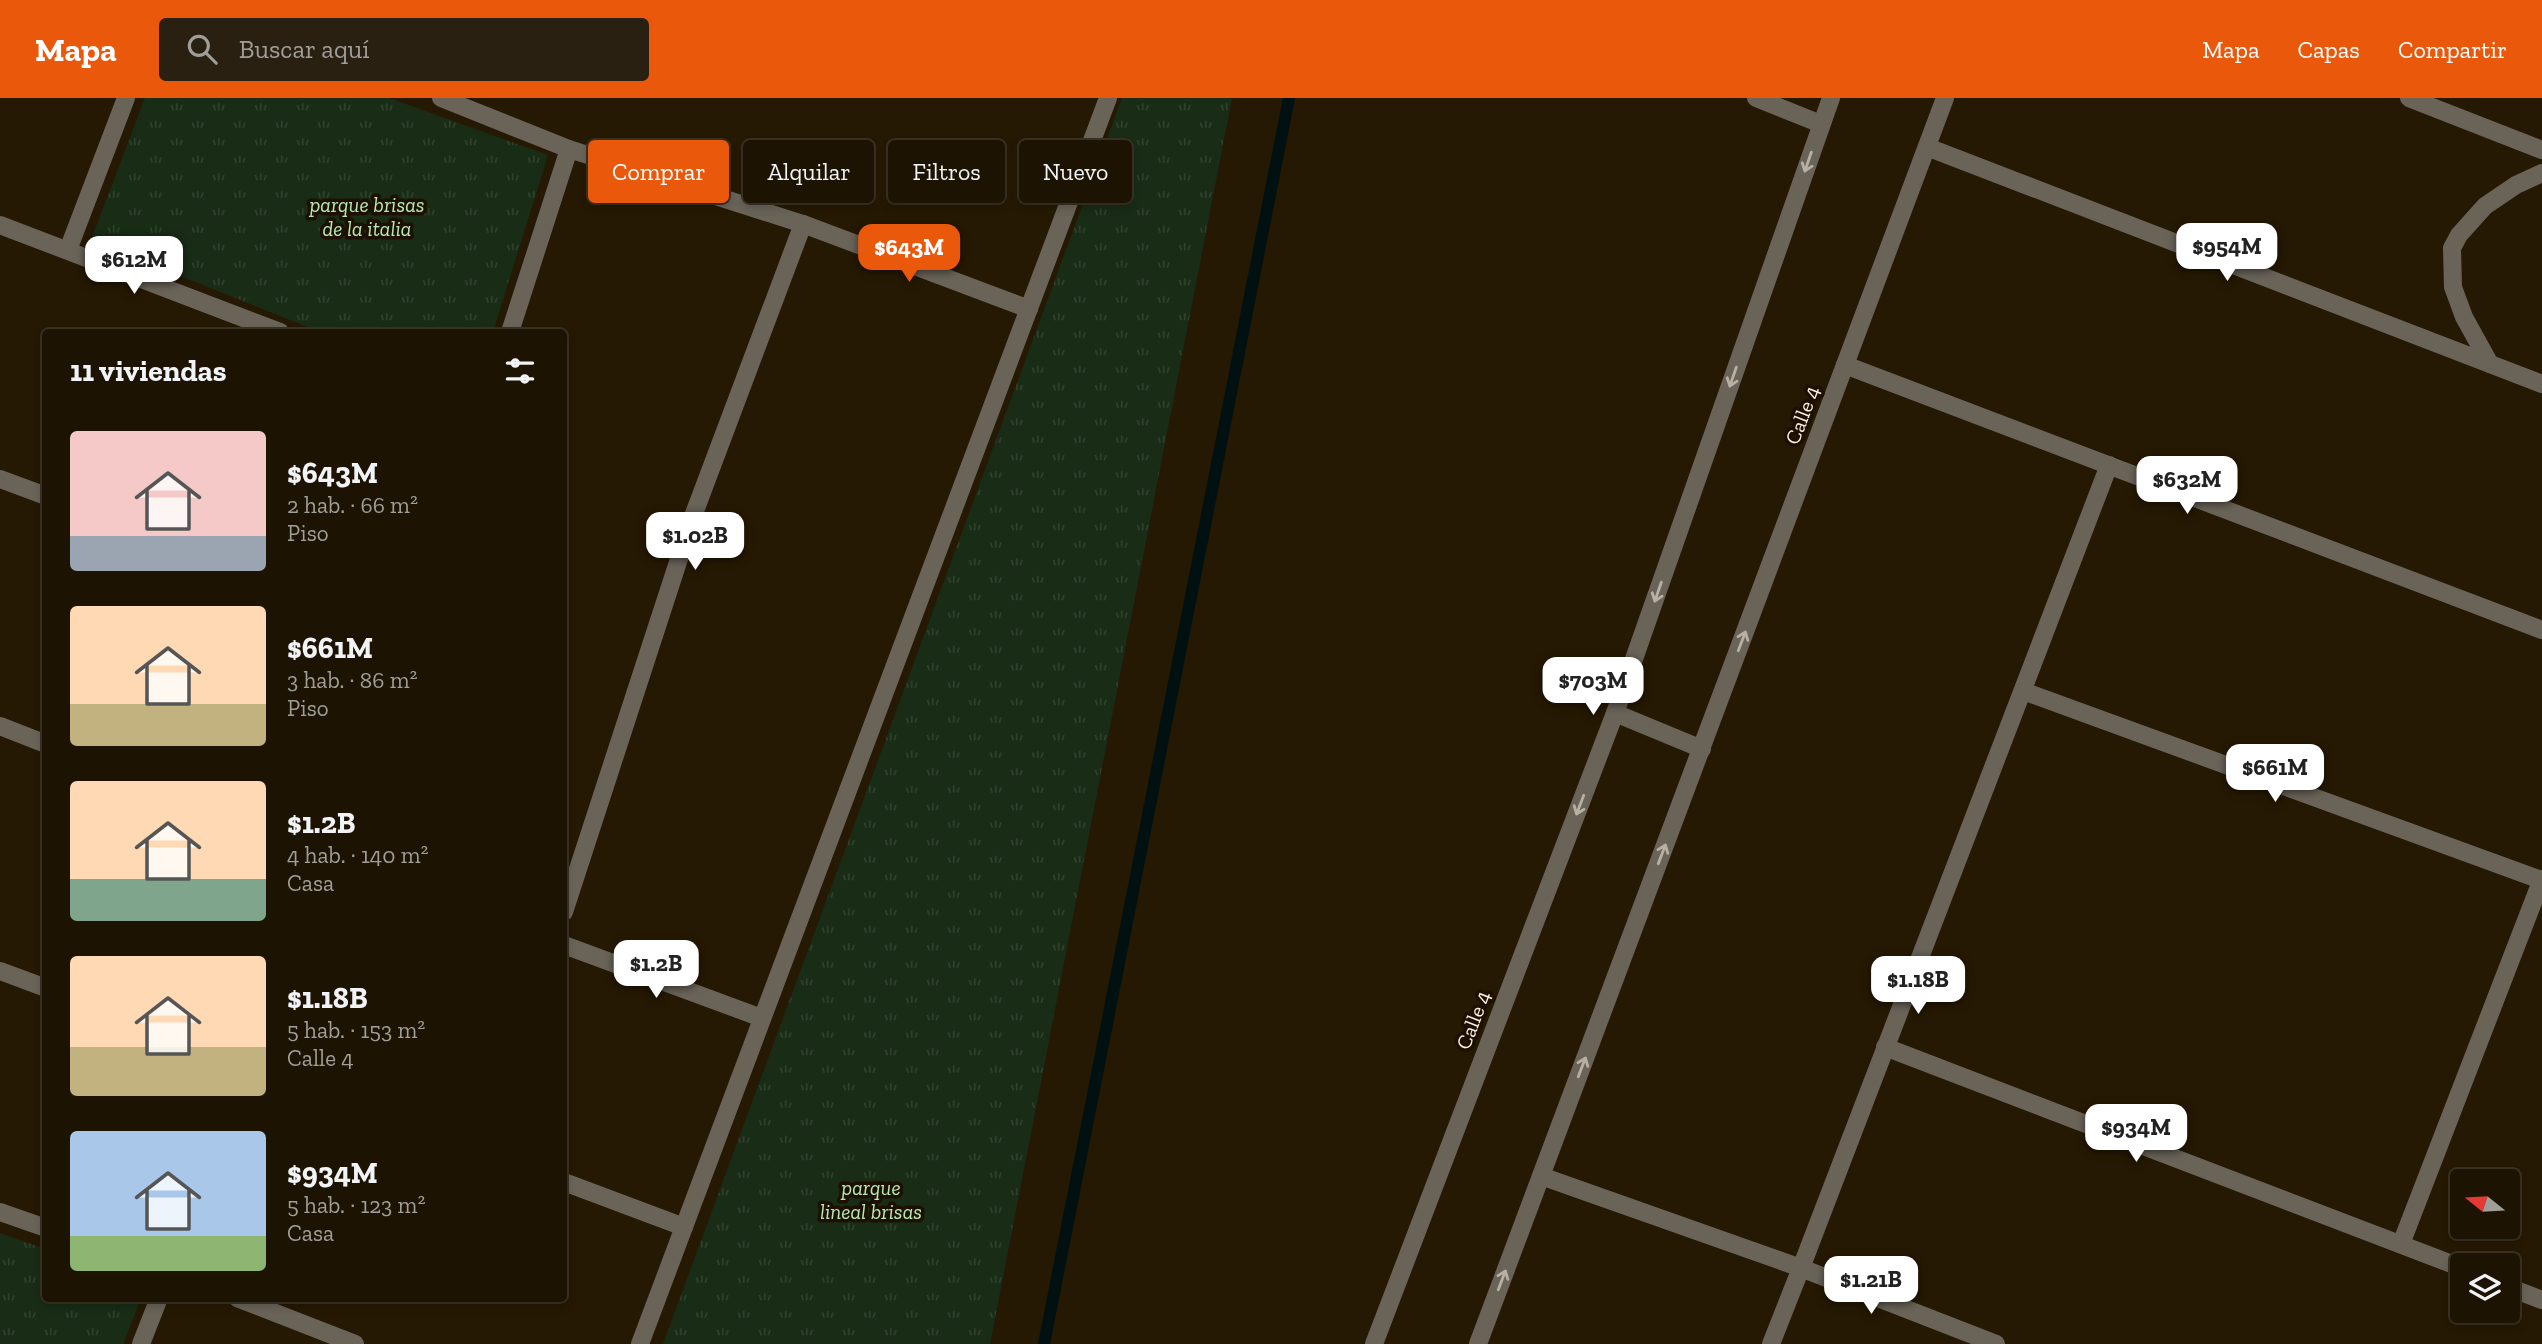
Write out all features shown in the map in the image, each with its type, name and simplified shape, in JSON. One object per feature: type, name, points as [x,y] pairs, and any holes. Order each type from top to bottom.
[{"type":"street","points":[[68,250],[126,98]]},
{"type":"street","points":[[441,98],[569,149],[803,224],[1029,309]]},
{"type":"street","points":[[1756,98],[1821,124]]},
{"type":"street","name":"Calle 4","points":[[1374,1344],[1615,713],[1832,98]]},
{"type":"street","name":"Calle 4","points":[[1478,1344],[1945,98]]},
{"type":"street","points":[[2409,98],[2542,150]]},
{"type":"street","points":[[640,1344],[1029,309],[1105,99]]},
{"type":"street","points":[[1927,147],[2542,384]]},
{"type":"street","points":[[511,329],[569,149]]},
{"type":"street","points":[[2490,364],[2464,317],[2453,287],[2452,248],[2459,235],[2485,206],[2516,185],[2542,173]]},
{"type":"street","points":[[567,903],[692,519],[803,224]]},
{"type":"street","points":[[0,225],[272,329]]},
{"type":"street","points":[[1845,365],[2542,630]]},
{"type":"street","points":[[1771,1344],[2109,466]]},
{"type":"street","points":[[0,479],[42,495]]},
{"type":"street","points":[[2023,691],[2542,879],[2401,1244]]},
{"type":"street","points":[[1615,713],[1702,749]]},
{"type":"street","points":[[0,726],[42,742]]},
{"type":"street","points":[[567,946],[762,1018]]},
{"type":"street","points":[[0,971],[42,987]]},
{"type":"street","points":[[1885,1047],[2450,1263]]},
{"type":"street","points":[[1541,1176],[1801,1268],[1996,1344]]},
{"type":"street","points":[[567,1183],[684,1227]]},
{"type":"street","points":[[0,1212],[42,1227]]},
{"type":"street","points":[[2520,1292],[2542,1300]]},
{"type":"street","points":[[141,1344],[157,1302]]},
{"type":"street","points":[[247,1302],[355,1344]]},
{"type":"green space","name":"parque brisas de la italia","points":[[145,98],[389,98],[548,155],[494,329],[313,329],[91,240]]},
{"type":"green space","name":"parque lineal brisas","points":[[1122,98],[1232,98],[990,1344],[663,1344],[1083,203],[1132,203],[1132,140],[1107,140]]},
{"type":"green space","points":[[0,1233],[42,1248],[42,1302],[140,1302],[123,1344],[0,1344]]},
{"type":"waterway","points":[[1044,1344],[1289,98]]}]
